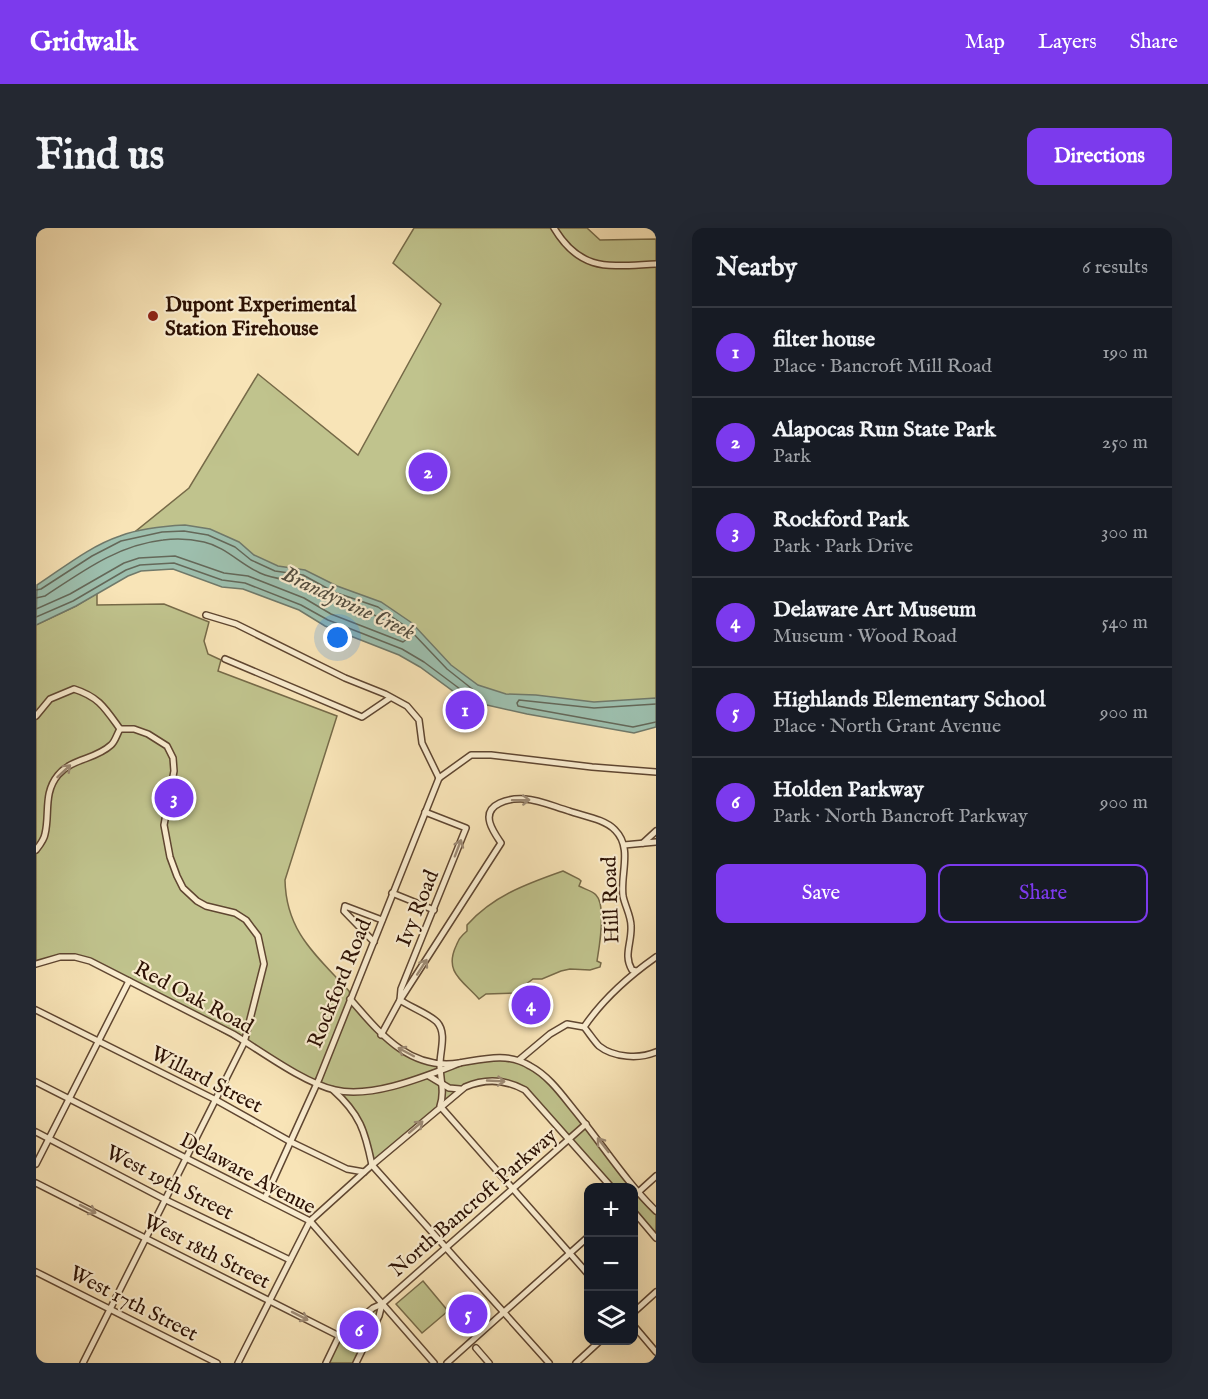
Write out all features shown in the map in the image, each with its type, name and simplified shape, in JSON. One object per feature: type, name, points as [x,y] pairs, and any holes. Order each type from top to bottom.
[{"type":"street","points":[[554,228],[563,244],[594,263],[610,266],[656,264]]},
{"type":"street","points":[[206,615],[236,624],[407,706],[419,720],[422,743],[439,778],[471,755],[491,755],[656,772]]},
{"type":"street","points":[[225,659],[362,717],[390,698]]},
{"type":"street","points":[[36,716],[50,699],[74,689],[91,694],[120,729]]},
{"type":"street","points":[[36,850],[45,834],[46,806],[51,787],[58,775],[74,762],[99,753],[112,745],[120,729]]},
{"type":"street","points":[[83,1363],[244,1043],[263,970],[258,936],[251,925],[241,916],[228,910],[206,906],[192,898],[183,888],[170,857],[164,825],[174,771],[171,752],[155,737],[134,729],[120,729]]},
{"type":"street","name":"Rockford Road","points":[[265,1198],[317,1084],[439,778]]},
{"type":"street","name":"Hill Road","points":[[400,1000],[501,843],[489,818],[495,805],[502,801],[523,799],[536,801],[597,820],[615,830],[624,845],[622,886],[632,924],[627,961],[632,970],[636,971]]},
{"type":"street","name":"Ivy Road","points":[[400,1000],[401,989],[466,828],[425,812]]},
{"type":"street","points":[[643,843],[656,831]]},
{"type":"street","points":[[624,845],[656,842]]},
{"type":"street","points":[[392,893],[434,910]]},
{"type":"street","points":[[374,942],[344,911],[345,906],[382,920]]},
{"type":"street","name":"Red Oak Road","points":[[36,964],[54,958],[75,957],[96,963],[233,1034],[244,1043],[317,1084],[332,1089],[351,1092],[377,1089],[428,1076],[460,1063]]},
{"type":"street","points":[[584,1027],[597,1008],[636,971],[656,957]]},
{"type":"street","points":[[36,1164],[129,981]]},
{"type":"street","points":[[350,999],[381,1035],[407,1054],[440,1063],[460,1063],[496,1057],[519,1060],[543,1074],[656,1211]]},
{"type":"street","points":[[381,1035],[400,1000],[436,1021],[441,1028],[442,1036],[440,1071],[443,1084],[440,1106],[584,1269]]},
{"type":"street","name":"Willard Street","points":[[36,1010],[216,1100],[291,1142],[347,1169],[364,1172]]},
{"type":"street","points":[[519,1060],[550,1034],[567,1024],[584,1027],[600,1047],[616,1054],[631,1057],[656,1052]]},
{"type":"street","points":[[428,1076],[449,1088],[460,1089]]},
{"type":"street","points":[[238,1363],[310,1221],[460,1089],[479,1082],[498,1080],[512,1083],[530,1095],[608,1183]]},
{"type":"street","name":"Delaware Avenue","points":[[36,1082],[310,1221],[434,1363]]},
{"type":"street","name":"Red Oak Road","points":[[332,1089],[360,1120],[372,1165]]},
{"type":"street","name":"North Bancroft Parkway","points":[[326,1363],[339,1336],[373,1308],[382,1304],[586,1124]]},
{"type":"street","name":"West 19th Street","points":[[36,1132],[166,1200],[290,1260]]},
{"type":"street","points":[[372,1165],[549,1363]]},
{"type":"street","points":[[639,1191],[656,1176]]},
{"type":"street","name":"West 18th Street","points":[[36,1183],[363,1348]]},
{"type":"street","points":[[638,1218],[656,1238]]},
{"type":"street","points":[[447,1363],[584,1241]]},
{"type":"street","name":"West 17th Street","points":[[36,1272],[218,1363]]},
{"type":"street","points":[[638,1308],[656,1292]]},
{"type":"street","name":"North Bancroft Parkway","points":[[356,1363],[379,1316],[382,1304]]},
{"type":"street","points":[[638,1332],[656,1352]]},
{"type":"street","points":[[576,1363],[596,1345]]},
{"type":"street","points":[[476,1348],[489,1363]]},
{"type":"green space","points":[[414,228],[587,228],[600,240],[656,239],[656,717],[486,701],[408,649],[141,539],[136,531],[189,488],[258,374],[358,455],[441,304],[393,263]]},
{"type":"green space","points":[[97,593],[97,605],[164,604],[209,622],[204,641],[208,654],[221,660],[218,671],[337,716],[285,880],[291,914],[305,942],[349,991],[364,1017],[399,1050],[440,1063],[440,1071],[460,1063],[509,1058],[543,1074],[633,1183],[608,1183],[530,1095],[512,1084],[473,1083],[372,1165],[362,1126],[332,1089],[317,1084],[96,963],[67,957],[36,964],[36,625]]},
{"type":"green space","points":[[563,871],[579,879],[581,881],[579,886],[595,894],[599,900],[602,917],[597,961],[601,963],[600,967],[590,970],[561,971],[542,979],[533,979],[514,993],[486,994],[479,999],[461,981],[452,963],[456,946],[467,931],[467,925],[488,906],[511,892]]},
{"type":"green space","points":[[638,1189],[656,1211],[656,1238],[638,1217]]},
{"type":"green space","points":[[423,1281],[448,1311],[422,1333],[396,1304]]},
{"type":"green space","points":[[382,1304],[356,1363],[326,1363],[339,1336]]},
{"type":"water","name":"Brandywine Creek","points":[[185,525],[210,529],[239,542],[254,555],[278,566],[305,570],[337,586],[381,602],[412,623],[451,665],[478,685],[506,694],[594,702],[656,698],[656,727],[634,733],[478,703],[457,694],[399,655],[325,626],[299,610],[243,589],[222,587],[173,569],[141,571],[128,576],[76,606],[36,625],[37,585],[87,551],[128,533]]},
{"type":"place","name":"Dupont Experimental Station Firehouse","points":[[153,316]]},
{"type":"place","name":"Alapocas Run State Park","points":[[428,472]]},
{"type":"place","name":"filter house","points":[[465,710]]},
{"type":"place","name":"Rockford Park","points":[[174,798]]},
{"type":"place","name":"Delaware Art Museum","points":[[531,1005]]},
{"type":"place","name":"Highlands Elementary School","points":[[468,1314]]},
{"type":"place","name":"Holden Parkway","points":[[359,1330]]}]
